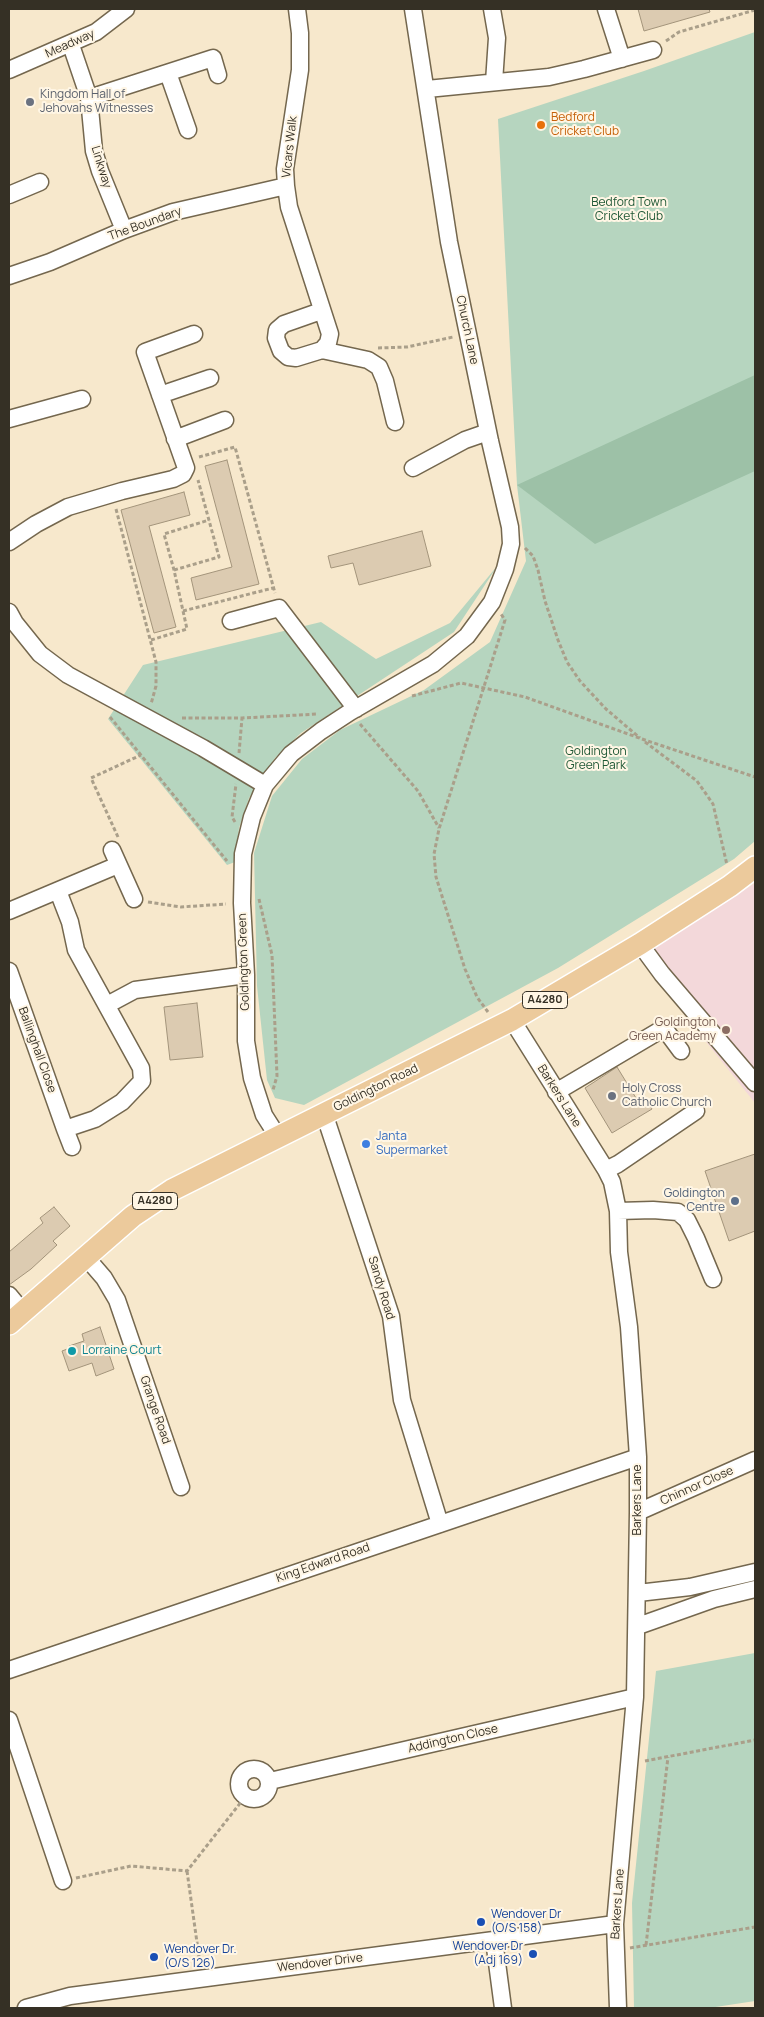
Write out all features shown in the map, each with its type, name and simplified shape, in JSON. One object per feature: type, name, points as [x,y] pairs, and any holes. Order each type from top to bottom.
[{"type":"main road","name":"Goldington Road","points":[[16,1318],[133,1216],[172,1190],[512,1020],[640,944],[730,886],[755,867]]},
{"type":"street","name":"Vicars Walk","points":[[297,9],[300,70],[286,169],[286,186],[289,207],[330,334],[328,343],[322,350]]},
{"type":"street","name":"Church Lane","points":[[413,9],[427,89],[449,242],[488,432],[510,527],[512,544],[505,569]]},
{"type":"street","points":[[492,9],[497,38],[494,82]]},
{"type":"street","points":[[606,9],[622,59]]},
{"type":"street","name":"Meadway","points":[[9,70],[96,32],[119,11]]},
{"type":"street","name":"Linkway","points":[[71,44],[89,98],[94,150],[100,171],[124,230]]},
{"type":"street","points":[[427,89],[549,77],[653,50]]},
{"type":"street","points":[[89,98],[213,58],[218,75]]},
{"type":"street","points":[[168,73],[188,130]]},
{"type":"street","points":[[9,195],[40,182]]},
{"type":"street","name":"The Boundary","points":[[9,276],[50,262],[124,230],[173,212],[286,186]]},
{"type":"street","points":[[321,311],[284,324],[277,330],[276,338],[281,351],[288,357],[296,358],[322,350],[368,360],[379,368],[385,381],[395,422]]},
{"type":"street","points":[[9,542],[36,524],[68,507],[183,474],[185,465],[145,352],[194,334]]},
{"type":"street","points":[[160,395],[210,378]]},
{"type":"street","points":[[9,419],[82,399]]},
{"type":"street","points":[[176,439],[225,420]]},
{"type":"street","points":[[413,468],[465,440],[488,432]]},
{"type":"street","name":"Goldington Green","points":[[278,1137],[264,1115],[252,1078],[246,1041],[246,975],[242,903],[243,854],[252,817],[265,785],[291,754],[321,731],[433,664],[467,636],[492,602],[505,569]]},
{"type":"street","points":[[231,621],[279,608],[353,711]]},
{"type":"street","points":[[9,612],[15,623],[40,654],[68,675],[203,748],[265,785]]},
{"type":"street","points":[[9,911],[58,891],[115,858],[134,899]]},
{"type":"street","points":[[58,891],[70,922],[76,950],[141,1068],[142,1081],[122,1102],[95,1119],[65,1129]]},
{"type":"street","points":[[640,944],[662,974],[755,1083]]},
{"type":"street","name":"Ballinghall Close","points":[[9,971],[72,1147]]},
{"type":"street","points":[[107,1005],[135,990],[246,975]]},
{"type":"street","name":"Barkers Lane","points":[[512,1020],[606,1170],[612,1182],[618,1211],[619,1252],[628,1327],[638,1457],[638,1626],[635,1697],[615,1924],[618,2008]]},
{"type":"street","points":[[556,1092],[664,1028],[681,1051]]},
{"type":"street","points":[[606,1170],[618,1164],[696,1111]]},
{"type":"street","name":"Sandy Road","points":[[324,1114],[391,1316],[402,1400],[440,1524]]},
{"type":"street","points":[[618,1211],[652,1210],[678,1212],[687,1220],[713,1278]]},
{"type":"street","name":"Grange Road","points":[[85,1256],[104,1278],[117,1300],[181,1487]]},
{"type":"street","points":[[9,1295],[16,1318]]},
{"type":"street","name":"King Edward Road","points":[[9,1670],[638,1457]]},
{"type":"street","name":"Chinnor Close","points":[[638,1512],[755,1460]]},
{"type":"street","points":[[638,1593],[690,1587],[755,1572]]},
{"type":"street","points":[[638,1626],[714,1599],[755,1589]]},
{"type":"street","name":"Addington Close","points":[[270,1781],[635,1697]]},
{"type":"street","points":[[9,1720],[63,1881]]},
{"type":"street","points":[[252,1769],[264,1772],[270,1781],[268,1794],[257,1800],[245,1797],[238,1786],[241,1776],[252,1769]]},
{"type":"street","name":"Wendover Drive","points":[[26,2008],[70,1996],[615,1924]]},
{"type":"street","points":[[494,1940],[503,2008]]},
{"type":"path","points":[[653,50],[679,32],[755,10]]},
{"type":"path","points":[[374,348],[407,347],[468,334]]},
{"type":"path","points":[[174,570],[219,557],[197,477],[185,465],[235,447],[279,608]]},
{"type":"path","points":[[112,494],[156,662],[156,686],[147,718]]},
{"type":"path","points":[[151,640],[187,629],[164,534],[209,520]]},
{"type":"path","points":[[512,544],[524,548],[533,556],[538,570],[544,601],[558,640],[567,662],[580,681],[606,709],[642,740],[697,781],[713,804],[730,886]]},
{"type":"path","points":[[183,611],[273,588]]},
{"type":"path","points":[[492,602],[505,620],[439,829],[434,854],[436,877],[465,969],[477,997],[486,1012],[512,1020]]},
{"type":"path","points":[[405,698],[461,683],[525,697],[642,740],[755,777]]},
{"type":"path","points":[[100,692],[103,708],[226,861],[243,871]]},
{"type":"path","points":[[353,711],[418,791],[439,829]]},
{"type":"path","points":[[176,718],[242,718],[321,714]]},
{"type":"path","points":[[115,858],[119,840],[91,778],[141,755]]},
{"type":"path","points":[[134,899],[180,907],[242,903]]},
{"type":"path","points":[[629,1764],[755,1740]]},
{"type":"path","points":[[646,1945],[668,1757]]},
{"type":"path","points":[[202,1978],[187,1871],[245,1797]]},
{"type":"path","points":[[63,1881],[131,1866],[187,1871]]},
{"type":"path","points":[[615,1950],[755,1927]]},
{"type":"shaded area","name":"Goldington Green Academy","points":[[755,883],[755,1103],[639,958]]},
{"type":"green space","name":"Goldington Green Park","points":[[755,32],[755,841],[734,859],[558,968],[304,1105],[275,1098],[267,1080],[257,986],[254,853],[272,796],[302,759],[340,730],[424,690],[490,642],[526,561],[517,485],[498,119]]},
{"type":"green space","points":[[755,375],[755,471],[595,544],[517,485]]},
{"type":"green space","points":[[498,565],[454,632],[301,733],[275,758],[249,798],[239,828],[235,862],[227,865],[108,719],[143,665],[321,622],[376,659],[450,623]]},
{"type":"green space","points":[[755,1653],[755,2001],[709,2008],[634,2008],[632,1903],[656,1671]]},
{"type":"building","points":[[638,9],[709,9],[710,12],[644,31]]},
{"type":"building","points":[[227,460],[259,584],[196,600],[191,578],[232,567],[205,466]]},
{"type":"building","points":[[184,492],[190,515],[149,526],[176,627],[154,633],[121,510]]},
{"type":"building","points":[[422,531],[431,566],[359,585],[353,563],[331,568],[328,556]]},
{"type":"building","points":[[197,1003],[203,1057],[170,1060],[164,1007]]},
{"type":"building","name":"Holy Cross Catholic Church","points":[[617,1067],[636,1098],[643,1094],[652,1109],[612,1133],[585,1088]]},
{"type":"building","name":"Goldington Centre","points":[[755,1154],[755,1231],[729,1241],[705,1171]]},
{"type":"building","points":[[54,1207],[70,1226],[53,1241],[57,1245],[31,1269],[9,1285],[9,1252],[43,1223],[40,1218]]},
{"type":"building","name":"Lorraine Court","points":[[100,1327],[114,1369],[96,1376],[92,1363],[69,1371],[62,1351],[70,1348],[69,1346],[84,1341],[82,1334]]},
{"type":"place","name":"Kingdom Hall of Jehovahs Witnesses","points":[[30,102]]},
{"type":"place","name":"Bedford Cricket Club","points":[[541,125]]},
{"type":"place","name":"Goldington Green Academy","points":[[726,1030]]},
{"type":"place","name":"Holy Cross Catholic Church","points":[[612,1096]]},
{"type":"place","name":"Janta Supermarket","points":[[366,1144]]},
{"type":"place","name":"Goldington Centre","points":[[735,1201]]},
{"type":"place","name":"Lorraine Court","points":[[72,1351]]},
{"type":"place","name":"Wendover Dr (O/S 158)","points":[[481,1922]]},
{"type":"place","name":"Wendover Dr (Adj 169)","points":[[533,1954]]},
{"type":"place","name":"Wendover Dr. (O/S 126)","points":[[154,1957]]},
{"type":"park label","name":"Bedford Town Cricket Club","points":[[629,210]]}]
